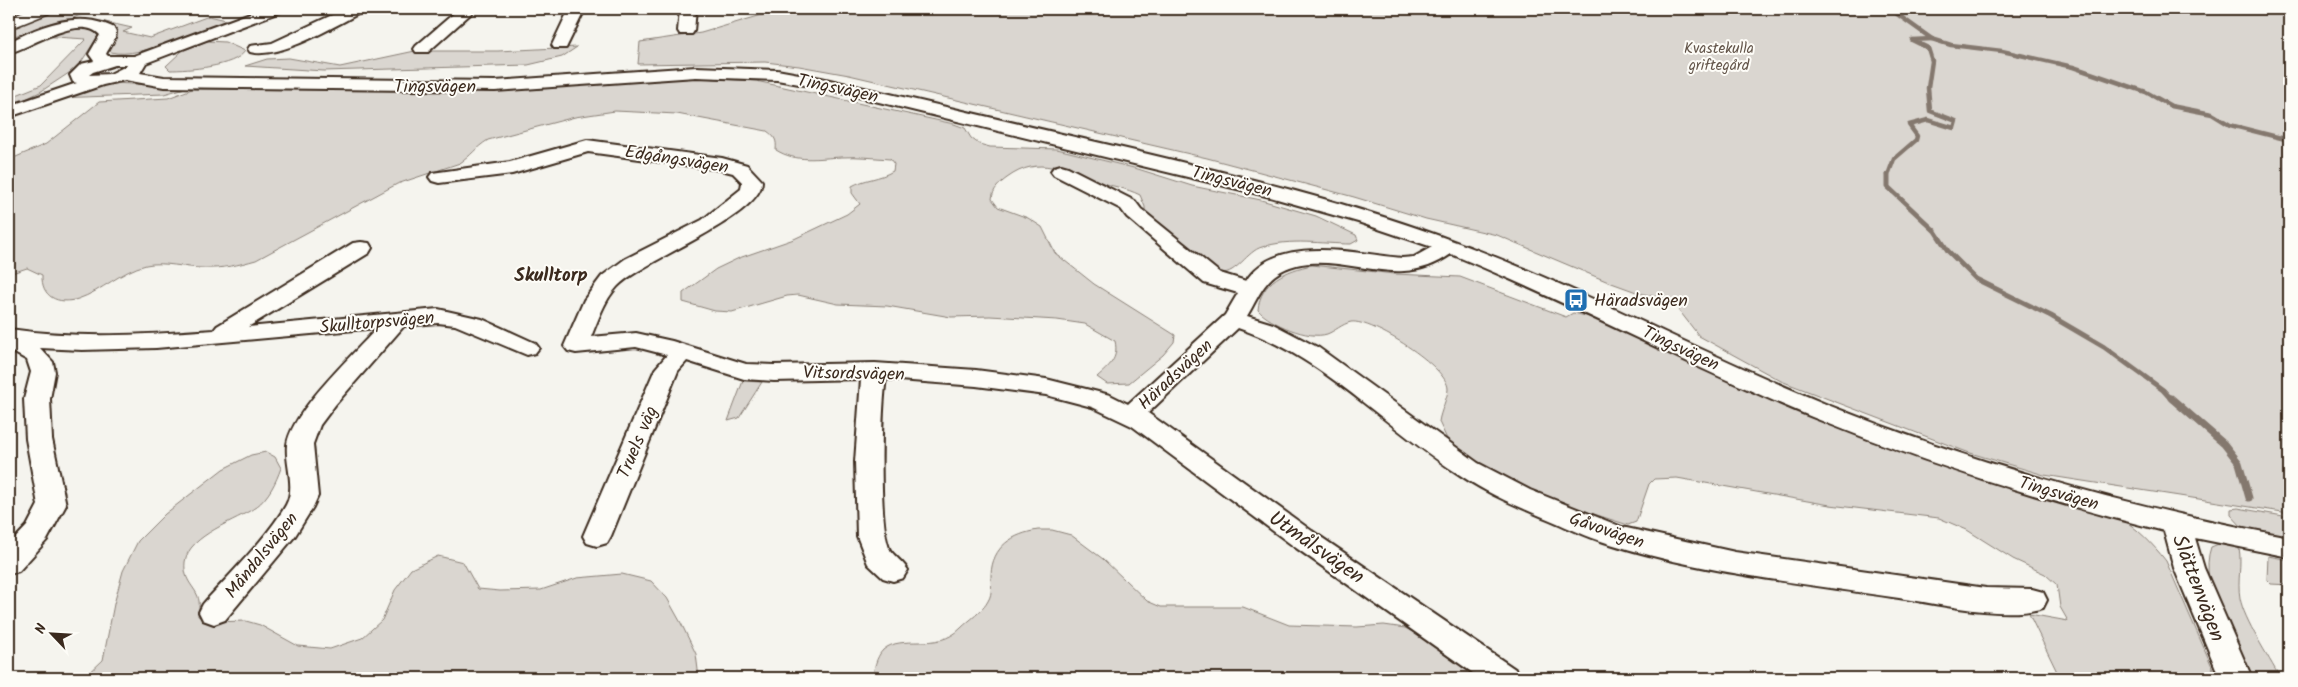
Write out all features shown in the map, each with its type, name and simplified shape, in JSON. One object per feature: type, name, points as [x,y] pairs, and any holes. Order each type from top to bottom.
[{"type":"highway","points":[[9,17],[31,9]]},
{"type":"highway","points":[[9,24],[42,9]]},
{"type":"street","points":[[9,110],[79,75],[87,68],[104,62],[123,59],[136,61],[275,9]]},
{"type":"street","points":[[256,50],[275,48],[357,9]]},
{"type":"street","points":[[422,49],[468,9]]},
{"type":"street","points":[[560,45],[577,9]]},
{"type":"street","points":[[686,31],[688,9]]},
{"type":"street","points":[[9,48],[41,33],[68,25],[85,23],[108,31],[108,35],[97,54],[104,62]]},
{"type":"street","points":[[9,110],[100,80],[124,75],[137,67],[136,61]]},
{"type":"street","name":"Tingsvägen","points":[[124,75],[164,82],[478,87],[696,72],[777,75],[830,85],[1259,187],[1344,211],[1448,246],[1525,277],[1753,382],[1881,436],[2038,488],[2176,524],[2289,547]]},
{"type":"street","points":[[79,75],[83,80],[100,80]]},
{"type":"street","name":"Edgångsvägen","points":[[439,177],[512,168],[578,148],[595,146],[728,165],[746,172],[752,181],[752,187],[742,200],[730,210],[709,224],[634,264],[610,281],[595,300],[576,346]]},
{"type":"street","points":[[1061,171],[1128,205],[1134,214],[1212,278],[1251,290]]},
{"type":"street","name":"Häradsvägen","points":[[1132,414],[1234,319],[1251,290],[1266,271],[1289,259],[1304,257],[1338,257],[1402,265],[1415,264],[1432,258],[1448,246]]},
{"type":"street","points":[[220,337],[225,331],[361,248]]},
{"type":"street","name":"Skulltorpsvägen","points":[[16,337],[69,343],[220,337],[438,316],[454,317],[474,323],[528,348]]},
{"type":"street","name":"Gåvovägen","points":[[1234,319],[1266,329],[1311,353],[1469,469],[1520,496],[1614,535],[1693,556],[1735,563],[1986,599],[2032,600]]},
{"type":"street","name":"Måndalsvägen","points":[[214,612],[285,529],[299,507],[304,491],[300,444],[308,423],[326,399],[396,320]]},
{"type":"street","points":[[9,562],[37,533],[52,505],[39,439],[38,399],[43,372],[41,362],[36,356],[17,345],[16,337]]},
{"type":"street","name":"Vitsordsvägen","points":[[576,346],[636,340],[652,342],[744,371],[774,373],[875,371],[976,378],[1046,387],[1101,401],[1132,414]]},
{"type":"street","name":"Truels väg","points":[[597,536],[667,369],[682,352]]},
{"type":"street","points":[[875,371],[872,386],[868,462],[871,536],[878,556],[893,570]]},
{"type":"street","name":"Utmålsvägen","points":[[1132,414],[1302,538],[1504,678]]},
{"type":"street","name":"Slättenvägen","points":[[2176,524],[2189,568],[2236,678]]},
{"type":"green space","points":[[56,9],[99,9],[58,25],[51,23],[9,38],[9,29]]},
{"type":"green space","name":"Kvastekulla griftegård","points":[[773,9],[2289,9],[2289,513],[2044,475],[1967,452],[1781,381],[1699,336],[1671,300],[1639,293],[1606,281],[1497,235],[1426,219],[1354,197],[1207,158],[849,75],[765,62],[638,64],[640,42],[701,33],[772,12]]},
{"type":"green space","points":[[209,16],[231,21],[168,44],[132,52],[117,53],[107,50],[118,30],[98,22],[101,21],[132,28],[123,32],[150,38]]},
{"type":"green space","points":[[64,28],[87,29],[98,36],[78,67],[40,92],[9,107],[9,98],[41,85],[86,39],[40,36]]},
{"type":"green space","points":[[207,41],[225,42],[245,51],[231,61],[221,64],[170,70],[166,66],[182,51]]},
{"type":"green space","points":[[577,47],[562,57],[528,65],[324,71],[245,66],[267,59],[289,58],[340,67],[415,51],[498,51]]},
{"type":"green space","points":[[680,77],[756,81],[954,124],[965,128],[971,138],[979,144],[990,147],[1057,149],[1138,169],[1192,186],[1261,200],[1316,216],[1356,235],[1358,240],[1351,244],[1295,242],[1273,244],[1257,249],[1232,270],[1221,273],[1203,265],[1145,220],[1145,207],[1140,195],[1052,167],[1030,167],[1019,171],[1004,180],[995,190],[992,199],[998,207],[1028,218],[1042,227],[1055,253],[1094,284],[1175,335],[1174,342],[1163,355],[1129,383],[1107,384],[1097,377],[1112,362],[1116,353],[1115,341],[1085,324],[1057,320],[990,316],[951,317],[887,306],[838,304],[798,295],[787,296],[732,312],[715,311],[683,302],[683,293],[716,269],[739,258],[794,239],[847,214],[860,204],[852,193],[852,186],[888,174],[893,171],[894,164],[890,159],[848,157],[808,159],[792,157],[776,150],[775,139],[767,131],[677,114],[615,111],[575,117],[488,140],[460,163],[397,184],[249,262],[210,268],[160,264],[146,265],[128,272],[87,295],[71,301],[52,298],[44,289],[42,275],[27,268],[9,274],[9,160],[46,144],[99,102],[168,98],[192,89],[508,91]]},
{"type":"green space","points":[[113,83],[189,87],[164,94],[57,98]]},
{"type":"green space","points":[[1312,265],[1395,274],[1460,277],[1566,317],[1573,313],[1603,320],[2118,516],[2144,537],[2166,561],[2217,678],[2060,678],[2029,614],[2068,621],[2060,607],[2057,585],[2045,574],[2013,559],[1967,530],[1939,518],[1830,505],[1677,478],[1654,479],[1649,484],[1636,522],[1628,525],[1566,505],[1525,487],[1479,463],[1447,439],[1439,422],[1448,392],[1445,380],[1423,357],[1407,346],[1375,328],[1361,323],[1351,322],[1327,334],[1310,335],[1300,333],[1280,325],[1258,310],[1264,291],[1276,278],[1293,270]]},
{"type":"green space","points":[[743,381],[762,382],[739,418],[728,421]]},
{"type":"green space","points":[[266,452],[275,457],[281,468],[265,499],[248,512],[204,536],[188,552],[185,569],[188,580],[198,596],[198,616],[211,622],[246,621],[260,625],[298,646],[330,649],[362,638],[382,620],[395,590],[411,569],[438,556],[463,562],[478,589],[500,591],[541,590],[577,578],[622,574],[651,581],[667,598],[696,654],[699,678],[84,678],[103,660],[114,604],[123,571],[138,541],[165,514],[223,469],[251,455]]},
{"type":"green space","points":[[2238,508],[2289,517],[2289,536],[2242,527],[2231,515],[2231,509]]},
{"type":"green space","points":[[1038,530],[1052,530],[1071,535],[1103,559],[1147,601],[1161,607],[1243,607],[1289,625],[1357,627],[1384,625],[1405,628],[1421,636],[1479,678],[872,678],[879,656],[883,650],[891,645],[941,640],[952,635],[976,615],[990,598],[992,565],[1000,549],[1012,538]]},
{"type":"green space","points":[[2221,543],[2239,548],[2239,592],[2242,607],[2280,678],[2253,678],[2220,615],[2209,580],[2208,563],[2211,547]]},
{"type":"green space","points":[[2268,556],[2289,560],[2289,585],[2271,584],[2267,580]]},
{"type":"waterway","points":[[1890,9],[1932,39]]},
{"type":"waterway","points":[[1888,175],[1894,159],[1916,140],[1917,136],[1909,125],[1928,120],[1954,128],[1956,121],[1930,111],[1928,88],[1932,61],[1928,48],[1912,40],[1932,39]]},
{"type":"waterway","points":[[1932,39],[1951,45],[2002,51],[2073,67],[2146,92],[2171,106],[2212,114],[2230,125],[2289,140]]},
{"type":"waterway","points":[[1888,175],[1888,187],[1935,231],[1948,251],[1976,279],[2051,316],[2104,347],[2163,390],[2172,400]]},
{"type":"waterway","points":[[2171,398],[2224,444],[2239,463],[2249,498]]},
{"type":"place","name":"Häradsvägen","points":[[1576,300]]},
{"type":"district","name":"Skulltorp","points":[[551,274]]}]
